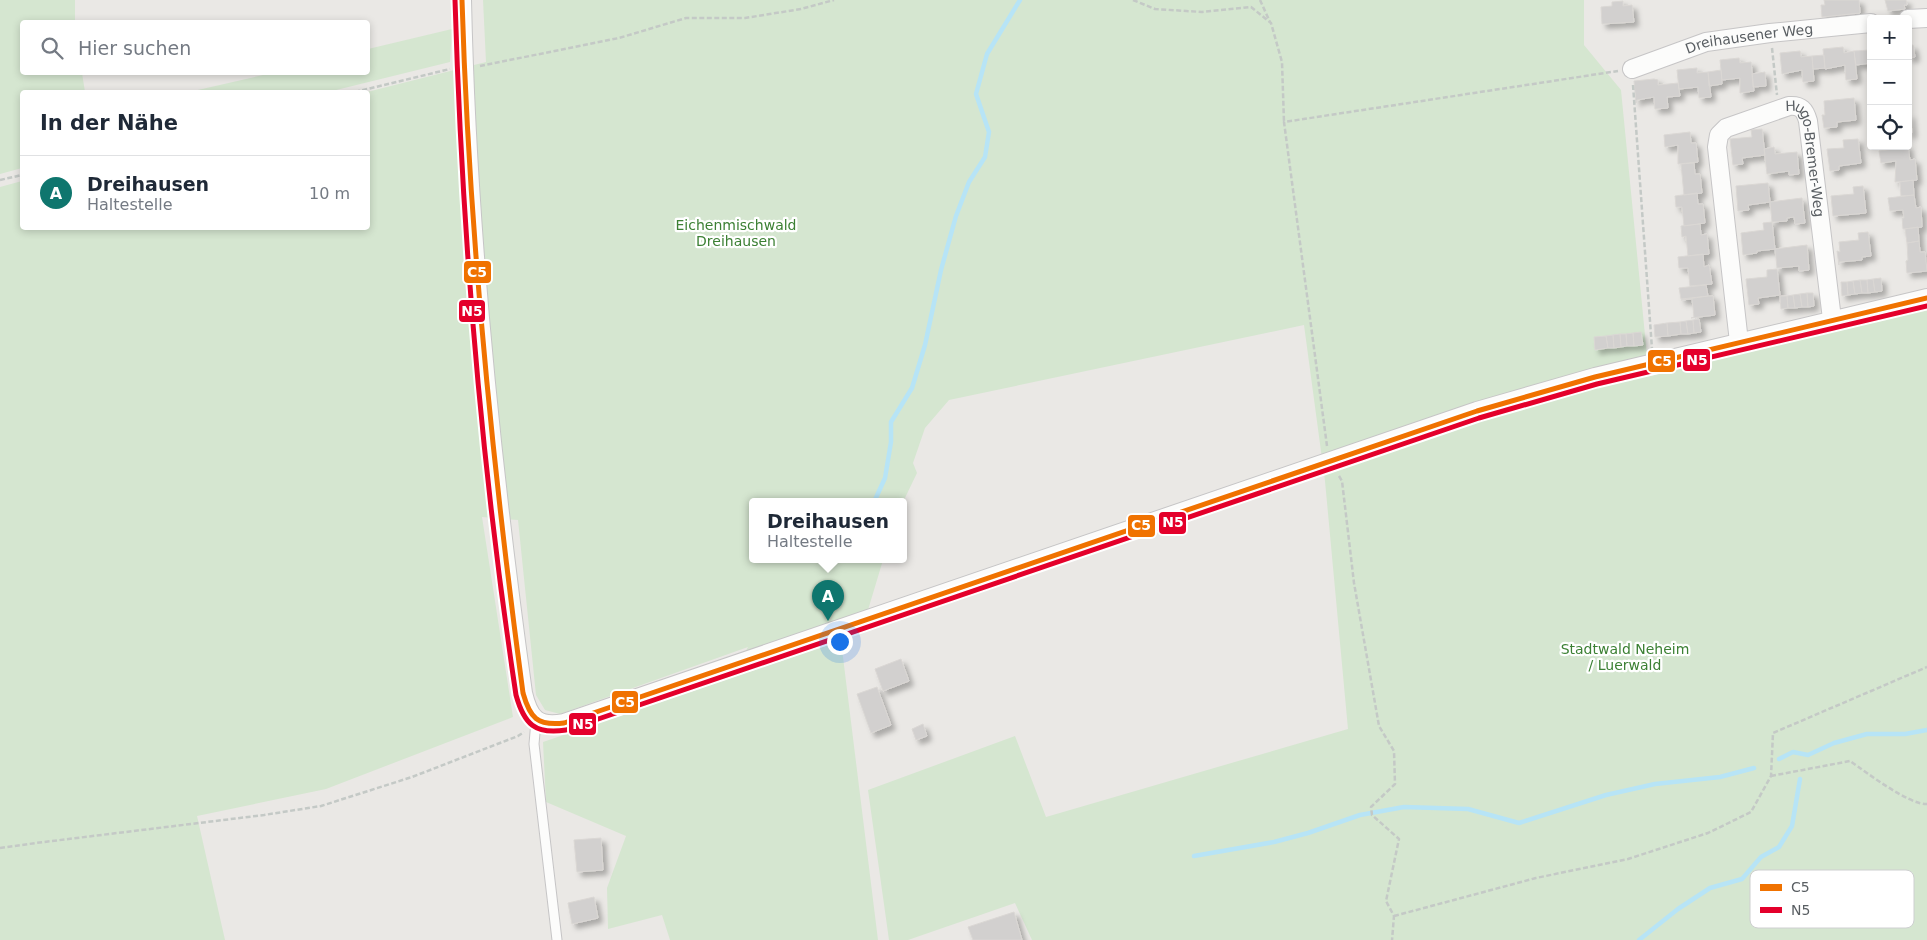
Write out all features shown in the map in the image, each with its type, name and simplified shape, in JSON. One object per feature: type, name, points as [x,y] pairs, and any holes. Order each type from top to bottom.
[{"type":"street","points":[[462,0],[474,267],[500,526],[523,693],[526,707],[536,721],[542,723],[556,724],[573,720],[1477,411],[1595,377],[1832,319],[1927,298]]},
{"type":"street","points":[[1912,20],[1927,18]]},
{"type":"street","name":"Dreihausener Weg","points":[[1632,68],[1706,42],[1770,33],[1867,23]]},
{"type":"street","name":"Hugo-Bremer-Weg","points":[[1739,342],[1717,147],[1719,135],[1726,128],[1778,109],[1796,105],[1806,113],[1808,121],[1832,319]]},
{"type":"lane","points":[[536,721],[534,744],[556,940]]},
{"type":"path","points":[[364,90],[464,68],[619,38],[686,18],[745,18],[801,9],[834,0]]},
{"type":"path","points":[[1133,0],[1155,9],[1202,12],[1251,7],[1270,23]]},
{"type":"path","points":[[1260,0],[1270,23],[1282,62],[1284,122],[1329,461],[1342,481],[1354,583],[1379,726],[1394,751],[1395,784],[1372,808],[1372,815],[1399,839],[1386,901],[1394,916],[1392,940]]},
{"type":"path","points":[[1770,33],[1778,109]]},
{"type":"path","points":[[1284,122],[1632,68],[1653,363]]},
{"type":"path","points":[[0,180],[20,175]]},
{"type":"path","points":[[1394,916],[1536,878],[1628,859],[1708,833],[1751,812],[1771,776],[1774,732],[1927,667]]},
{"type":"path","points":[[0,848],[264,815],[321,806],[412,777],[509,740],[518,736],[536,721]]},
{"type":"path","points":[[1771,776],[1850,760],[1884,784],[1920,804],[1927,804]]},
{"type":"green space","points":[[0,0],[75,0],[75,20],[20,20],[20,75],[82,75],[85,90],[20,90],[20,169],[0,174]]},
{"type":"green space","name":"Stadtwald Neheim / Luerwald","points":[[483,0],[1584,0],[1584,45],[1621,90],[1649,376],[1927,309],[1927,940],[1032,940],[1015,903],[908,940],[889,940],[868,790],[1015,736],[1046,817],[1348,729],[1325,481],[1304,325],[949,400],[925,428],[913,463],[917,473],[905,498],[749,498],[749,563],[882,563],[868,610],[744,654],[748,647],[560,714],[545,710],[536,695],[518,520],[482,517],[513,717],[326,789],[197,816],[225,940],[0,940],[0,187],[20,182],[20,230],[370,230],[370,91],[486,62]]},
{"type":"green space","points":[[452,29],[450,62],[336,90],[198,90],[263,75],[370,75],[370,49]]},
{"type":"green space","points":[[841,641],[878,940],[670,940],[662,915],[608,929],[607,888],[626,836],[546,802],[543,742]]},
{"type":"building","points":[[1824,0],[1859,0],[1860,13],[1822,17],[1821,5],[1825,5]]},
{"type":"building","points":[[1885,0],[1906,0],[1907,5],[1904,5],[1905,9],[1888,11]]},
{"type":"building","points":[[1623,1],[1623,6],[1632,5],[1634,22],[1602,24],[1601,7],[1612,6],[1612,2]]},
{"type":"building","points":[[1912,45],[1915,57],[1912,57]]},
{"type":"building","points":[[1843,47],[1844,53],[1854,51],[1857,79],[1846,80],[1845,65],[1825,69],[1823,49]]},
{"type":"building","points":[[1867,50],[1867,64],[1856,65],[1854,51]]},
{"type":"building","points":[[1800,51],[1801,57],[1812,56],[1814,81],[1803,82],[1802,70],[1782,74],[1780,53]]},
{"type":"building","points":[[1824,55],[1825,68],[1813,69],[1812,56]]},
{"type":"building","points":[[1739,58],[1740,63],[1751,62],[1754,91],[1740,93],[1740,78],[1722,80],[1720,60]]},
{"type":"building","points":[[1697,68],[1697,73],[1708,72],[1711,97],[1699,98],[1698,87],[1679,89],[1677,70]]},
{"type":"building","points":[[1721,70],[1722,84],[1709,86],[1708,72]]},
{"type":"building","points":[[1765,72],[1766,86],[1753,87],[1752,74]]},
{"type":"building","points":[[1658,80],[1658,85],[1678,83],[1680,96],[1667,97],[1668,108],[1655,109],[1654,97],[1637,100],[1636,103],[1634,81]]},
{"type":"building","points":[[1854,98],[1856,120],[1837,122],[1837,127],[1824,128],[1822,115],[1825,115],[1824,101]]},
{"type":"building","points":[[1762,129],[1765,155],[1742,158],[1743,164],[1733,165],[1730,139],[1752,137],[1751,130]]},
{"type":"building","points":[[1690,132],[1691,143],[1696,143],[1698,162],[1678,164],[1678,145],[1665,147],[1664,135]]},
{"type":"building","points":[[1858,139],[1861,163],[1839,166],[1839,170],[1830,171],[1827,149],[1844,148],[1843,140]]},
{"type":"building","points":[[1774,147],[1775,154],[1797,152],[1799,174],[1789,175],[1789,171],[1767,174],[1764,149]]},
{"type":"building","points":[[1909,150],[1910,160],[1915,159],[1917,180],[1895,182],[1896,161],[1881,163],[1879,151]]},
{"type":"building","points":[[1694,163],[1695,174],[1700,174],[1702,193],[1684,195],[1681,164]]},
{"type":"building","points":[[1913,180],[1914,195],[1901,196],[1900,182]]},
{"type":"building","points":[[1768,183],[1770,202],[1748,205],[1749,210],[1738,211],[1736,186]]},
{"type":"building","points":[[1863,186],[1866,213],[1833,216],[1831,196],[1854,194],[1853,187]]},
{"type":"building","points":[[1697,193],[1698,204],[1703,204],[1705,223],[1684,226],[1682,207],[1676,207],[1675,196]]},
{"type":"building","points":[[1914,195],[1916,208],[1921,207],[1922,227],[1903,229],[1903,210],[1890,211],[1888,198]]},
{"type":"building","points":[[1802,198],[1805,223],[1795,224],[1794,217],[1787,218],[1787,221],[1772,222],[1770,202]]},
{"type":"building","points":[[1772,222],[1775,249],[1743,255],[1741,233],[1764,230],[1763,223]]},
{"type":"building","points":[[1700,224],[1701,235],[1707,234],[1709,254],[1688,256],[1686,236],[1682,237],[1681,226]]},
{"type":"building","points":[[1918,227],[1919,241],[1907,243],[1905,229]]},
{"type":"building","points":[[1868,232],[1871,256],[1862,257],[1862,260],[1839,262],[1839,265],[1837,251],[1840,252],[1839,242],[1859,240],[1858,233]]},
{"type":"building","points":[[1919,241],[1920,252],[1925,252],[1927,271],[1907,273],[1907,243]]},
{"type":"building","points":[[1807,245],[1809,270],[1799,271],[1799,266],[1777,268],[1775,249]]},
{"type":"building","points":[[1703,254],[1704,267],[1709,265],[1712,284],[1690,286],[1688,268],[1679,268],[1678,257]]},
{"type":"building","points":[[1777,269],[1780,295],[1758,298],[1759,304],[1749,305],[1746,279],[1767,277],[1767,270]]},
{"type":"building","points":[[1881,278],[1882,291],[1875,292],[1873,279]]},
{"type":"building","points":[[1873,279],[1875,292],[1868,293],[1867,280]]},
{"type":"building","points":[[1860,280],[1867,280],[1868,293],[1862,293]]},
{"type":"building","points":[[1860,280],[1862,293],[1855,294],[1853,281]]},
{"type":"building","points":[[1853,281],[1855,294],[1848,295],[1847,282]]},
{"type":"building","points":[[1841,282],[1847,282],[1848,295],[1842,296]]},
{"type":"building","points":[[1706,285],[1708,296],[1681,299],[1679,288]]},
{"type":"building","points":[[1807,293],[1813,293],[1814,306],[1808,307]]},
{"type":"building","points":[[1807,293],[1808,307],[1802,307],[1800,294]]},
{"type":"building","points":[[1800,294],[1802,307],[1795,308],[1793,295]]},
{"type":"building","points":[[1793,295],[1795,308],[1788,308],[1787,296]]},
{"type":"building","points":[[1713,296],[1715,315],[1691,318],[1694,317],[1692,299],[1681,300]]},
{"type":"building","points":[[1780,296],[1787,296],[1788,308],[1781,309]]},
{"type":"building","points":[[1699,319],[1701,332],[1694,333],[1693,320]]},
{"type":"building","points":[[1693,320],[1694,333],[1688,334],[1686,321]]},
{"type":"building","points":[[1686,321],[1688,334],[1681,334],[1680,322]]},
{"type":"building","points":[[1680,322],[1681,334],[1668,336],[1667,323]]},
{"type":"building","points":[[1667,323],[1668,336],[1655,337],[1654,325]]},
{"type":"building","points":[[1641,332],[1643,345],[1634,346],[1633,333]]},
{"type":"building","points":[[1633,333],[1634,346],[1627,346],[1626,334]]},
{"type":"building","points":[[1620,334],[1626,334],[1627,346],[1621,347]]},
{"type":"building","points":[[1620,334],[1621,347],[1614,348],[1613,335]]},
{"type":"building","points":[[1613,335],[1614,348],[1608,348],[1606,336]]},
{"type":"building","points":[[1606,336],[1608,348],[1595,350],[1594,337]]},
{"type":"building","points":[[901,659],[909,681],[883,691],[875,669]]},
{"type":"building","points":[[877,687],[891,725],[871,733],[857,694]]},
{"type":"building","points":[[923,724],[927,736],[916,740],[912,729]]},
{"type":"building","points":[[601,838],[603,870],[577,872],[574,840]]},
{"type":"building","points":[[594,897],[598,918],[572,924],[568,903]]},
{"type":"building","points":[[1014,912],[1022,940],[973,940],[968,927]]},
{"type":"waterway","points":[[876,498],[885,478],[891,442],[891,422],[912,388],[925,345],[941,270],[956,216],[969,182],[985,157],[989,132],[976,94],[987,54],[1020,0]]},
{"type":"waterway","points":[[1779,759],[1793,752],[1808,755],[1834,743],[1867,734],[1905,734],[1927,730]]},
{"type":"waterway","points":[[1194,856],[1274,842],[1308,833],[1360,815],[1404,807],[1468,809],[1519,823],[1606,795],[1655,784],[1720,777],[1754,768]]},
{"type":"waterway","points":[[1639,940],[1678,909],[1710,888],[1742,879],[1761,857],[1779,847],[1792,826],[1800,779]]},
{"type":"transit line","name":"N5","points":[[455,0],[468,261],[483,435],[493,522],[516,695],[527,720],[532,725],[546,731],[566,730],[1479,418],[1597,384],[1927,306]]},
{"type":"transit line","name":"C5","points":[[462,0],[465,87],[476,261],[501,520],[523,693],[532,714],[547,723],[564,723],[1477,411],[1595,377],[1927,298]]},
{"type":"place","name":"Dreihausen","points":[[828,621]]},
{"type":"park label","name":"Eichenmischwald Dreihausen","points":[[736,234]]}]
